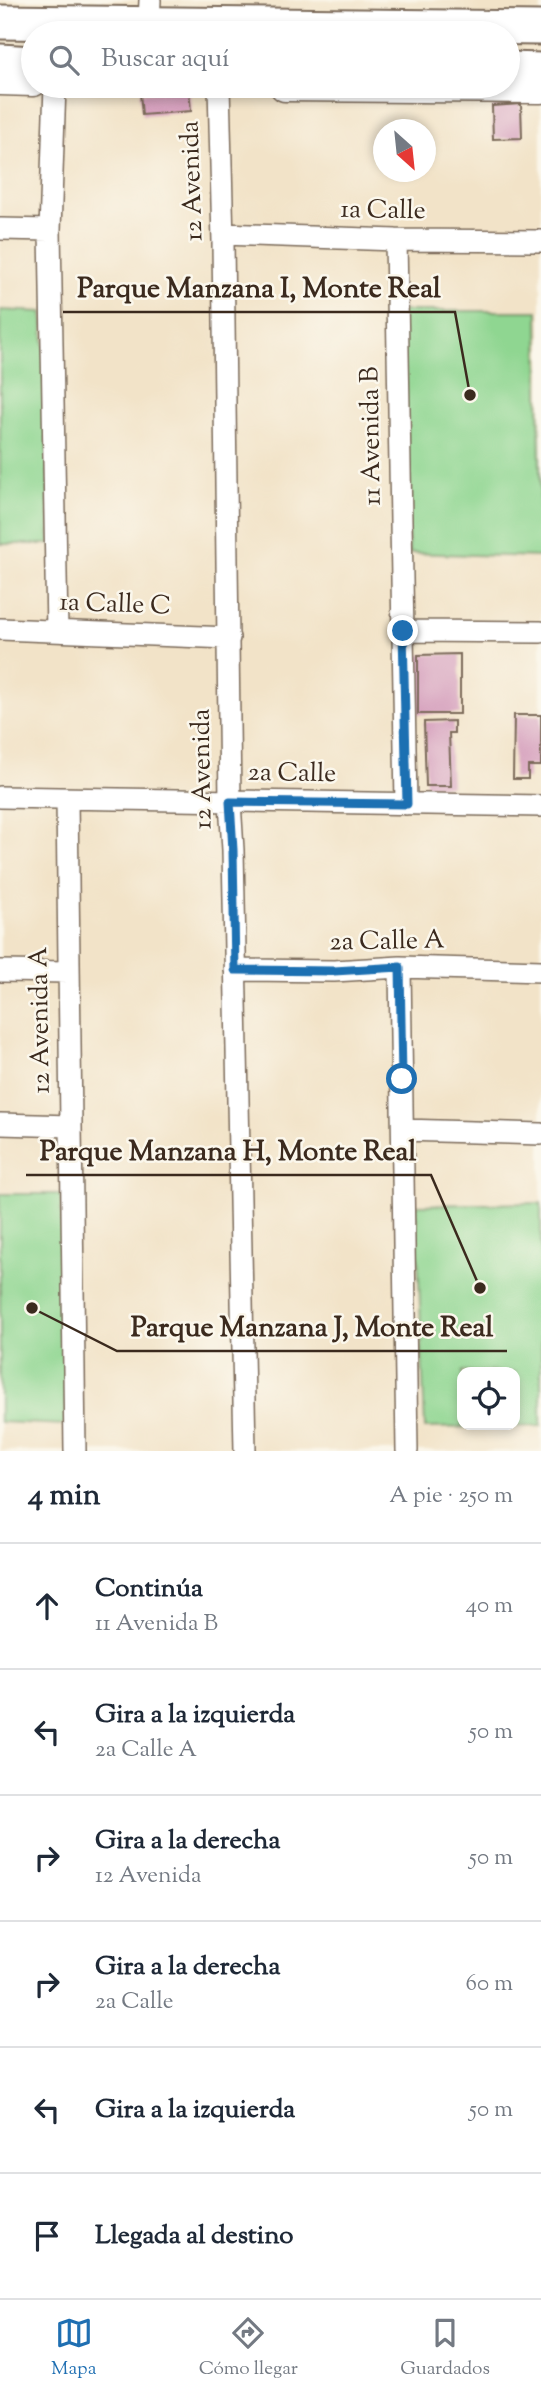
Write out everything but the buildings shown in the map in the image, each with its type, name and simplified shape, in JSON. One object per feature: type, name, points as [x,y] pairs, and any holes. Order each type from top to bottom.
[{"type":"main road","points":[[0,22],[149,12],[370,21]]},
{"type":"main road","points":[[520,27],[541,28]]},
{"type":"main road","points":[[0,61],[21,62]]},
{"type":"street","points":[[0,80],[21,81]]},
{"type":"street","points":[[55,98],[50,230],[57,631]]},
{"type":"street","name":"12 Avenida","points":[[219,98],[230,802],[245,1451]]},
{"type":"street","points":[[0,229],[50,230]]},
{"type":"street","name":"1a Calle","points":[[223,234],[396,240],[541,241]]},
{"type":"street","name":"11 Avenida B","points":[[396,240],[407,804]]},
{"type":"street","name":"1a Calle C","points":[[0,629],[229,638]]},
{"type":"street","points":[[403,631],[541,632]]},
{"type":"street","name":"2a Calle","points":[[0,797],[541,806]]},
{"type":"street","name":"12 Avenida A","points":[[66,799],[75,1451]]},
{"type":"street","points":[[400,967],[407,1451]]},
{"type":"street","name":"2a Calle A","points":[[235,970],[334,971],[400,967],[541,971]]},
{"type":"street","points":[[0,971],[69,972]]},
{"type":"street","points":[[0,1124],[71,1126]]},
{"type":"street","points":[[403,1130],[541,1134]]},
{"type":"green space","points":[[0,310],[43,312],[50,544],[0,544]]},
{"type":"green space","points":[[397,311],[538,311],[541,557],[409,553]]},
{"type":"green space","points":[[0,1194],[61,1194],[66,1425],[0,1422]]},
{"type":"green space","points":[[541,1203],[541,1426],[520,1426],[520,1367],[457,1367],[457,1427],[425,1428],[416,1205]]},
{"type":"place","name":"Parque Manzana I, Monte Real","points":[[470,395]]},
{"type":"place","name":"Parque Manzana H, Monte Real","points":[[480,1288]]},
{"type":"place","name":"Parque Manzana J, Monte Real","points":[[32,1308]]},
{"type":"route","points":[[402,1079],[400,967],[334,971],[235,970],[230,802],[407,804],[403,631]]}]
